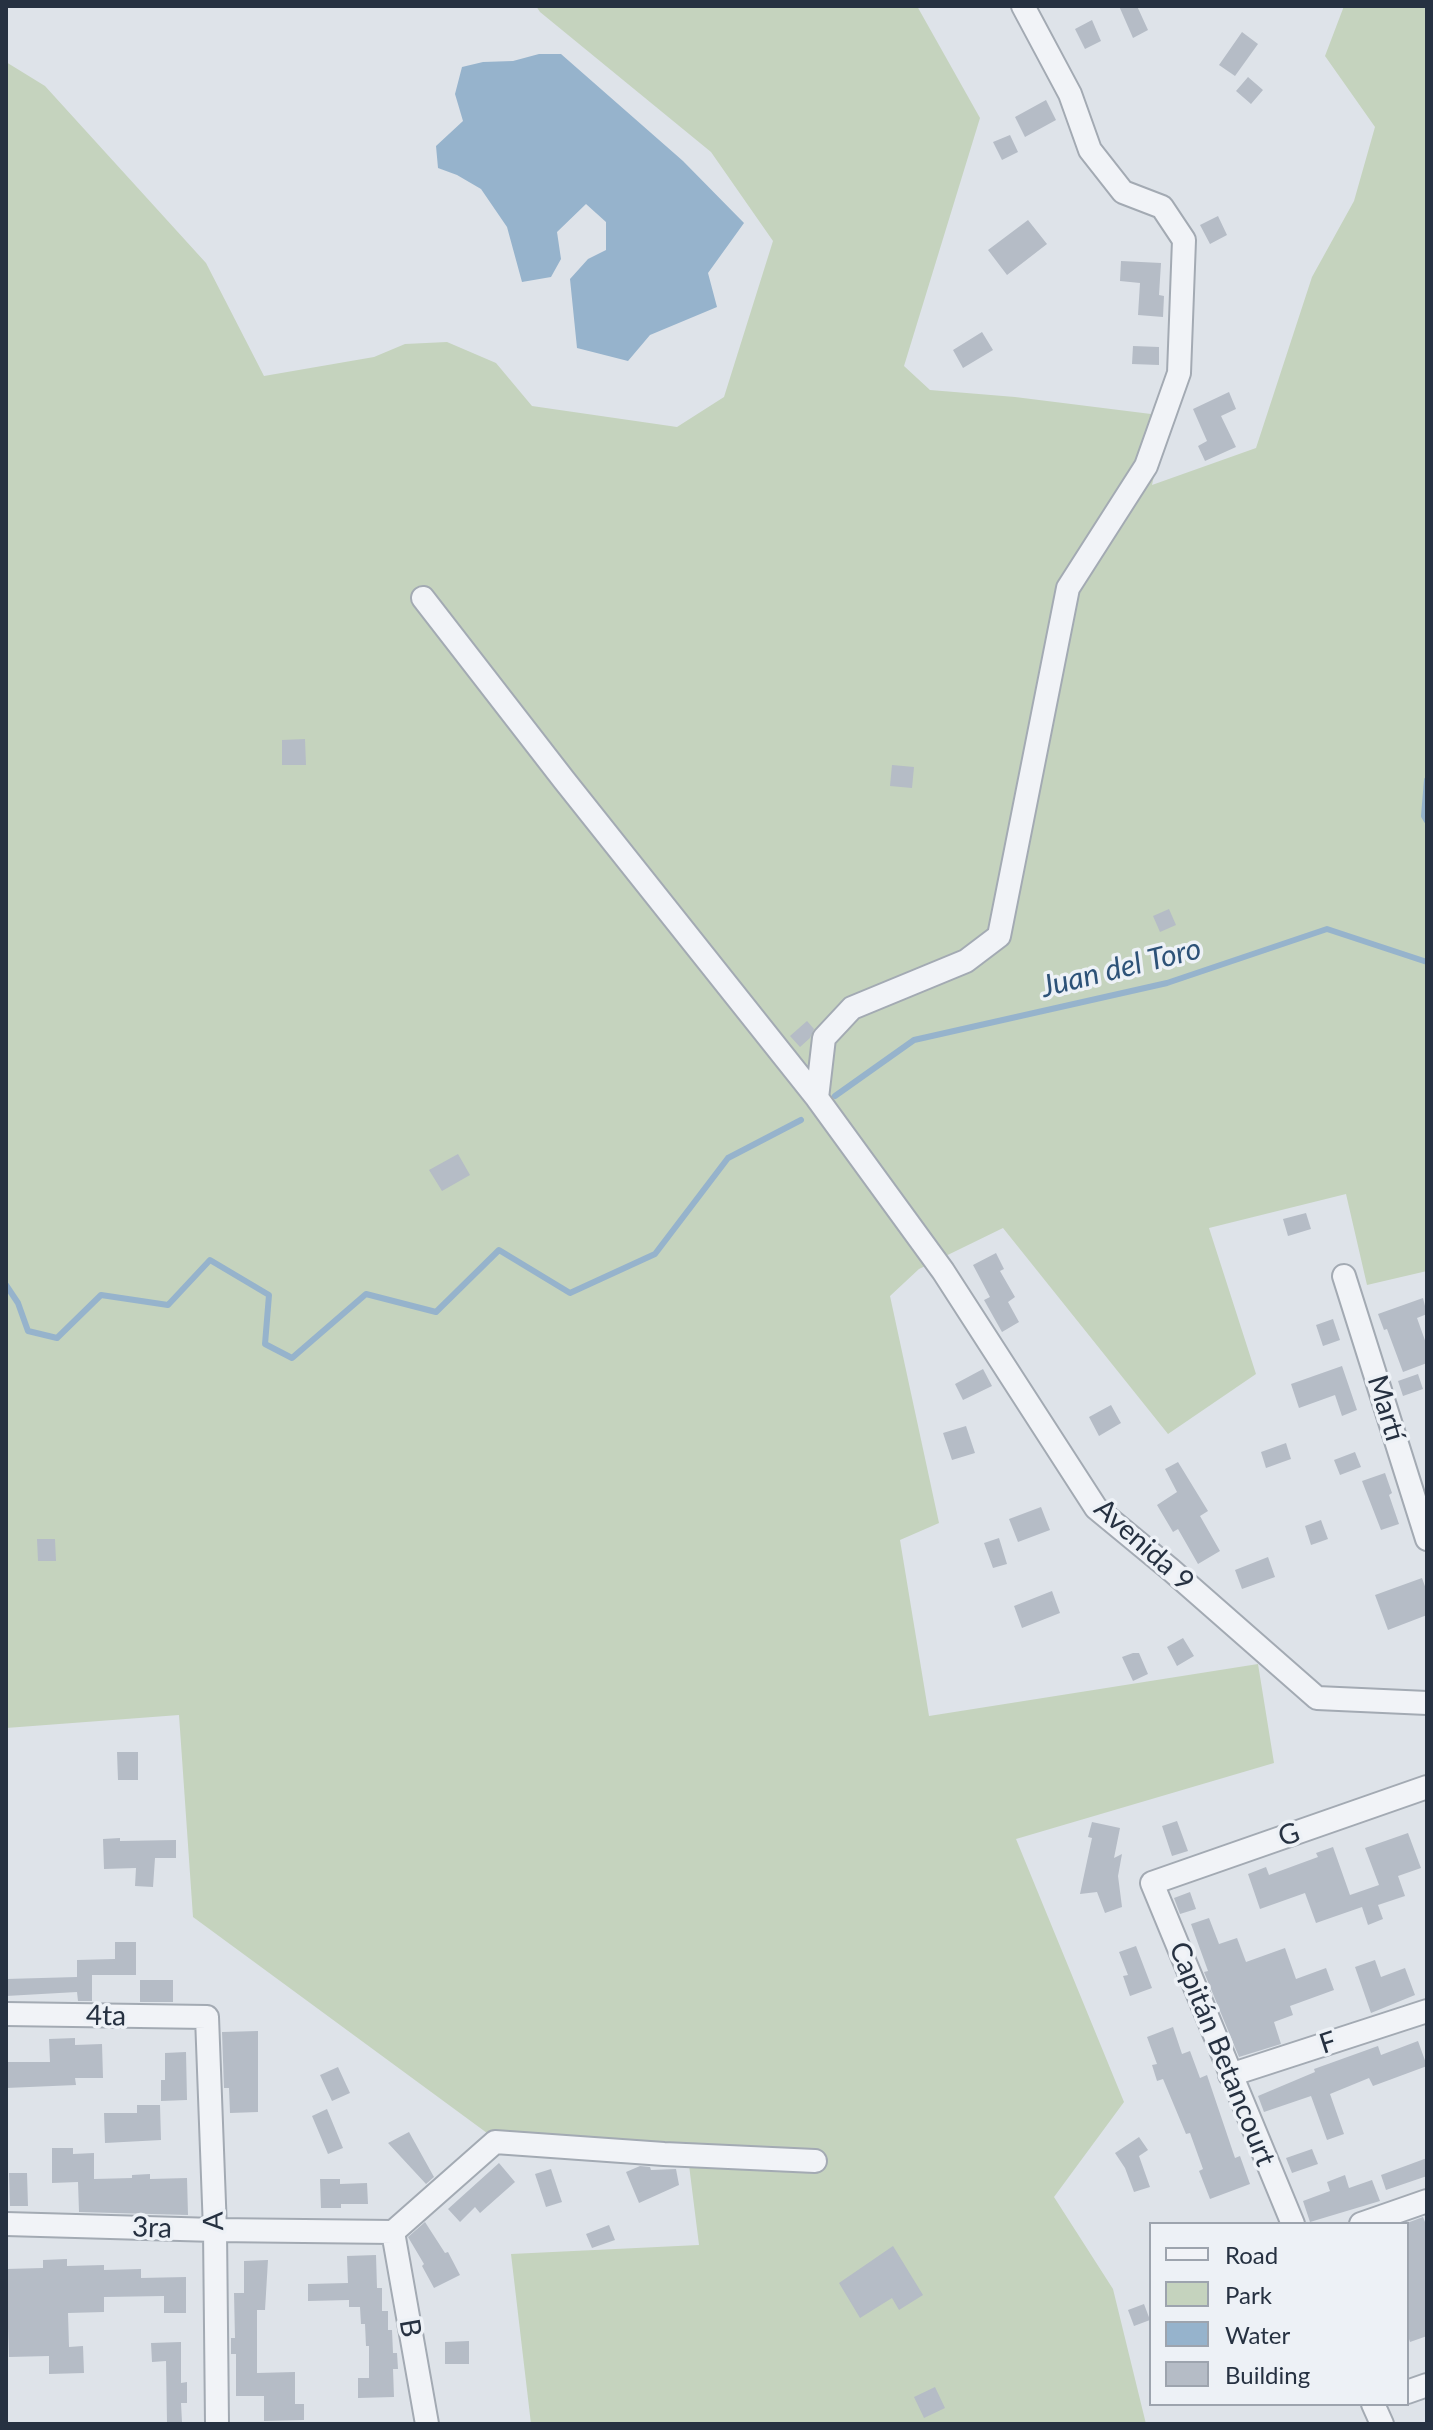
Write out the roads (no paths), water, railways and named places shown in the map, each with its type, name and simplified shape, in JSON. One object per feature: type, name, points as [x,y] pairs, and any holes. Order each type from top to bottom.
[{"type":"street","points":[[817,1098],[824,1038],[852,1008],[966,961],[999,936],[1068,588],[1146,466],[1179,373],[1184,240],[1162,207],[1123,192],[1090,150],[1070,94],[1023,6]]},
{"type":"street","name":"Avenida 9","points":[[423,598],[817,1098],[943,1271],[1096,1508],[1317,1698],[1427,1703]]},
{"type":"street","name":"Martí","points":[[1344,1276],[1426,1535]]},
{"type":"street","name":"G","points":[[1152,1883],[1427,1787]]},
{"type":"street","name":"Capitán Betancourt","points":[[1152,1883],[1292,2222]]},
{"type":"street","name":"F","points":[[1230,2075],[1427,2011]]},
{"type":"street","name":"4ta","points":[[6,2014],[207,2017]]},
{"type":"street","name":"A","points":[[207,2017],[215,2230],[217,2424]]},
{"type":"street","points":[[393,2232],[495,2142],[815,2161]]},
{"type":"street","points":[[1367,2222],[1427,2201]]},
{"type":"street","name":"3ra","points":[[6,2224],[393,2232]]},
{"type":"street","name":"B","points":[[393,2232],[427,2424]]},
{"type":"water","points":[[539,54],[561,54],[683,161],[744,223],[708,273],[717,307],[650,335],[628,361],[577,348],[570,279],[588,259],[606,250],[606,222],[586,204],[557,232],[561,259],[551,277],[522,282],[507,227],[481,189],[438,168],[436,146],[463,121],[455,94],[462,67],[483,62],[513,61]]},
{"type":"waterway","name":"Juan del Toro","points":[[1427,780],[1424,816],[1427,821]]},
{"type":"waterway","name":"Juan del Toro","points":[[835,1096],[914,1040],[1167,983],[1327,929],[1427,962]]},
{"type":"waterway","name":"Juan del Toro","points":[[6,1285],[18,1303],[28,1331],[57,1338],[101,1295],[168,1305],[210,1260],[269,1295],[265,1344],[292,1358],[366,1294],[436,1312],[499,1250],[570,1293],[655,1254],[728,1158],[801,1120]]}]
